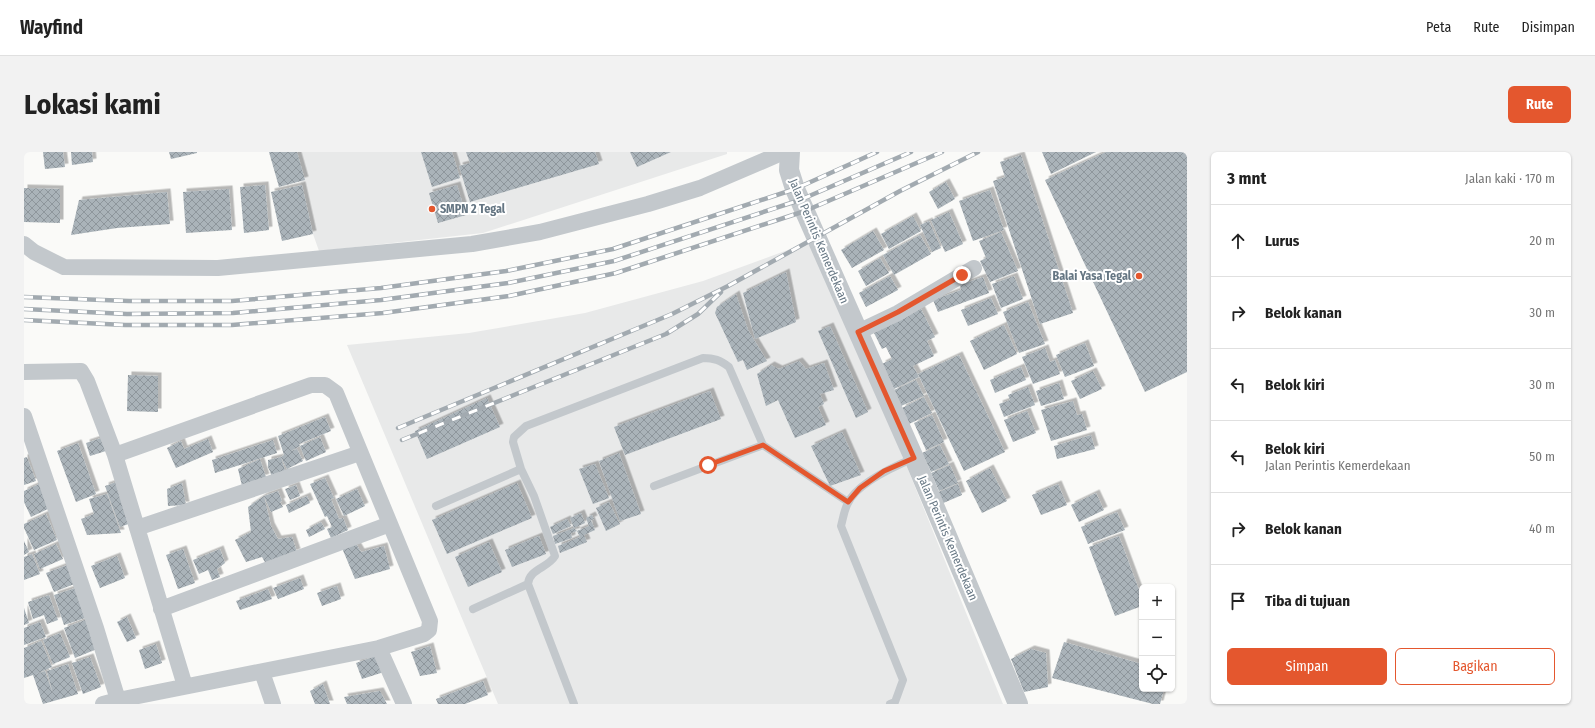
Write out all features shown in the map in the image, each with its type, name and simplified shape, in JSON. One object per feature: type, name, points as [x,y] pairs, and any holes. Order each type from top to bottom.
[{"type":"street","points":[[24,244],[34,252],[64,267],[218,268],[472,244],[540,232],[648,204],[700,188],[784,152]]},
{"type":"street","name":"Jalan Perintis Kemerdekaan","points":[[790,152],[789,170],[795,189],[914,458],[1018,704]]},
{"type":"street","points":[[858,332],[898,312],[974,268]]},
{"type":"street","points":[[24,372],[81,371],[87,381],[115,455],[185,686]]},
{"type":"street","points":[[24,416],[96,628],[110,702],[143,700],[185,686],[380,648],[424,634],[429,630],[430,621],[336,393],[325,385],[311,385],[115,455]]},
{"type":"street","points":[[137,528],[360,452]]},
{"type":"street","points":[[161,610],[390,524]]},
{"type":"street","points":[[380,648],[404,704]]},
{"type":"street","points":[[262,672],[273,704]]},
{"type":"lane","points":[[574,704],[528,584],[528,579],[535,571],[552,561],[555,556],[534,496],[521,469],[514,442],[514,437],[526,426],[703,358],[721,360],[729,367],[763,445],[848,502]]},
{"type":"lane","points":[[654,486],[763,445]]},
{"type":"lane","points":[[890,704],[895,702],[903,680],[841,526],[848,502],[860,488],[884,471],[914,458]]},
{"type":"lane","points":[[436,506],[521,469]]},
{"type":"lane","points":[[473,609],[528,584]]},
{"type":"shaded area","name":"SMPN 2 Tegal","points":[[290,152],[727,152],[727,154],[483,233],[319,251],[313,234],[302,185]]},
{"type":"shaded area","points":[[815,240],[1003,704],[498,704],[347,345],[469,333],[585,313],[703,281]]},
{"type":"building","points":[[43,152],[63,152],[65,167],[45,169]]},
{"type":"building","points":[[71,152],[92,152],[93,162],[72,165]]},
{"type":"building","points":[[169,152],[197,152],[197,153],[171,159]]},
{"type":"building","points":[[269,152],[297,152],[305,180],[279,187]]},
{"type":"building","points":[[421,152],[452,152],[460,178],[432,187]]},
{"type":"building","points":[[466,152],[595,152],[599,164],[470,202],[459,166],[470,163]]},
{"type":"building","points":[[630,152],[671,152],[637,167]]},
{"type":"building","points":[[1042,152],[1096,152],[1051,174]]},
{"type":"building","name":"Balai Yasa Tegal","points":[[1106,152],[1187,152],[1187,372],[1145,392],[1045,180]]},
{"type":"building","points":[[1021,155],[1073,313],[1040,324],[993,181],[1005,177],[1000,162]]},
{"type":"building","points":[[946,182],[955,199],[938,209],[929,192]]},
{"type":"building","points":[[265,185],[269,230],[244,233],[240,187]]},
{"type":"building","points":[[302,185],[313,234],[282,241],[271,192]]},
{"type":"building","points":[[457,185],[466,215],[438,223],[429,193]]},
{"type":"building","points":[[24,188],[60,189],[60,223],[24,222]]},
{"type":"building","points":[[229,189],[232,230],[186,233],[183,192]]},
{"type":"building","points":[[990,190],[1004,230],[973,241],[959,201]]},
{"type":"building","points":[[167,192],[170,224],[117,228],[71,235],[79,200]]},
{"type":"building","points":[[949,212],[963,244],[945,252],[931,220]]},
{"type":"building","points":[[913,216],[921,231],[889,249],[881,234]]},
{"type":"building","points":[[929,221],[941,248],[932,252],[920,225]]},
{"type":"building","points":[[873,231],[884,250],[852,268],[841,250]]},
{"type":"building","points":[[1001,232],[1018,271],[990,282],[980,261],[986,258],[979,241]]},
{"type":"building","points":[[920,235],[931,254],[894,275],[883,255]]},
{"type":"building","points":[[880,258],[889,273],[866,286],[858,271]]},
{"type":"building","points":[[786,272],[796,322],[755,339],[743,293]]},
{"type":"building","points":[[890,276],[898,290],[866,307],[859,293]]},
{"type":"building","points":[[1014,276],[1023,299],[1001,308],[992,284]]},
{"type":"building","points":[[983,277],[989,293],[938,312],[933,300],[961,290],[960,285]]},
{"type":"building","points":[[736,294],[748,330],[767,361],[747,370],[743,360],[738,362],[715,313],[717,307]]},
{"type":"building","points":[[991,298],[998,314],[968,326],[961,310]]},
{"type":"building","points":[[1028,302],[1045,344],[1019,353],[1003,312]]},
{"type":"building","points":[[920,307],[935,337],[927,341],[934,356],[913,366],[919,377],[894,389],[882,364],[892,359],[886,347],[882,349],[873,331]]},
{"type":"building","points":[[1004,325],[1017,354],[984,370],[970,341]]},
{"type":"building","points":[[830,326],[868,412],[856,418],[818,331]]},
{"type":"building","points":[[1085,343],[1094,366],[1065,377],[1056,355]]},
{"type":"building","points":[[1045,348],[1050,362],[1055,360],[1060,374],[1033,384],[1022,357]]},
{"type":"building","points":[[959,355],[1005,452],[964,471],[918,374]]},
{"type":"building","points":[[799,361],[806,369],[824,363],[834,390],[820,394],[824,404],[818,407],[826,425],[795,438],[778,400],[766,406],[757,374],[771,365],[779,369]]},
{"type":"building","points":[[1021,367],[1026,380],[995,393],[990,380]]},
{"type":"building","points":[[1093,371],[1102,389],[1080,399],[1071,381]]},
{"type":"building","points":[[128,375],[158,376],[158,412],[127,411]]},
{"type":"building","points":[[916,380],[924,396],[901,406],[894,390]]},
{"type":"building","points":[[1059,383],[1064,399],[1041,406],[1036,391]]},
{"type":"building","points":[[1028,387],[1035,405],[1004,417],[999,404],[1010,400],[1008,395]]},
{"type":"building","points":[[710,391],[721,419],[625,455],[614,427]]},
{"type":"building","points":[[924,397],[932,413],[909,424],[902,408]]},
{"type":"building","points":[[487,398],[500,427],[427,459],[415,431]]},
{"type":"building","points":[[1073,401],[1077,415],[1082,414],[1087,430],[1051,441],[1041,410]]},
{"type":"building","points":[[1027,411],[1036,433],[1013,442],[1004,420]]},
{"type":"building","points":[[932,415],[944,442],[926,450],[914,423]]},
{"type":"building","points":[[325,417],[331,431],[299,444],[300,446],[291,451],[297,449],[303,461],[287,469],[281,457],[284,455],[278,436]]},
{"type":"building","points":[[842,432],[861,475],[830,486],[811,446]]},
{"type":"building","points":[[1091,435],[1095,449],[1057,459],[1054,446]]},
{"type":"building","points":[[104,437],[109,450],[90,456],[86,443]]},
{"type":"building","points":[[320,437],[326,452],[306,461],[300,446]]},
{"type":"building","points":[[208,439],[213,452],[176,468],[167,448],[181,441],[184,449]]},
{"type":"building","points":[[273,440],[277,453],[215,473],[212,460]]},
{"type":"building","points":[[78,443],[96,494],[76,502],[57,451]]},
{"type":"building","points":[[940,445],[949,464],[931,472],[922,453]]},
{"type":"building","points":[[619,453],[641,514],[620,521],[599,461]]},
{"type":"building","points":[[27,457],[36,481],[24,485],[24,458]]},
{"type":"building","points":[[281,457],[286,474],[273,479],[268,467],[268,460]]},
{"type":"building","points":[[260,459],[266,477],[242,486],[238,469]]},
{"type":"building","points":[[595,464],[609,498],[593,504],[579,469]]},
{"type":"building","points":[[950,465],[958,483],[939,491],[931,473]]},
{"type":"building","points":[[990,468],[1007,501],[982,513],[966,481]]},
{"type":"building","points":[[325,478],[334,498],[331,499],[339,519],[343,518],[348,530],[331,538],[327,529],[332,527],[327,516],[325,517],[310,484]]},
{"type":"building","points":[[119,481],[134,522],[120,527],[105,486]]},
{"type":"building","points":[[182,483],[186,505],[168,506],[167,489]]},
{"type":"building","points":[[517,483],[532,518],[447,554],[432,520]]},
{"type":"building","points":[[39,484],[50,508],[31,517],[24,502],[24,491]]},
{"type":"building","points":[[958,484],[962,495],[941,504],[936,493]]},
{"type":"building","points":[[1058,484],[1067,505],[1041,515],[1032,495]]},
{"type":"building","points":[[296,485],[300,496],[290,500],[285,489]]},
{"type":"building","points":[[357,489],[365,506],[344,516],[336,499]]},
{"type":"building","points":[[278,491],[282,501],[280,502],[283,507],[271,512],[264,496]]},
{"type":"building","points":[[1096,493],[1104,510],[1079,522],[1071,505]]},
{"type":"building","points":[[107,494],[121,533],[87,535],[81,519],[94,514],[89,499]]},
{"type":"building","points":[[264,496],[271,526],[278,539],[292,537],[297,552],[266,564],[262,557],[246,562],[235,540],[251,532],[248,507]]},
{"type":"building","points":[[307,496],[310,503],[289,513],[286,505]]},
{"type":"building","points":[[609,502],[620,524],[606,531],[596,508]]},
{"type":"building","points":[[1117,512],[1125,530],[1088,544],[1081,527]]},
{"type":"building","points":[[581,513],[585,523],[574,528],[570,518]]},
{"type":"building","points":[[46,514],[57,540],[34,550],[24,528],[24,524]]},
{"type":"building","points":[[592,515],[594,519],[591,520],[595,530],[584,535],[587,542],[560,553],[558,546],[580,537],[577,531],[589,526],[586,518]]},
{"type":"building","points":[[567,519],[571,526],[553,534],[550,527]]},
{"type":"building","points":[[321,522],[325,529],[309,537],[306,530]]},
{"type":"building","points":[[574,528],[577,531],[571,533],[572,538],[555,544],[553,536]]},
{"type":"building","points":[[539,536],[546,554],[512,567],[505,550]]},
{"type":"building","points":[[1119,536],[1139,590],[1139,607],[1115,616],[1089,547]]},
{"type":"building","points":[[24,541],[29,552],[24,555]]},
{"type":"building","points":[[355,542],[361,552],[384,546],[390,569],[355,579],[342,548]]},
{"type":"building","points":[[489,542],[502,572],[468,587],[455,557]]},
{"type":"building","points":[[56,544],[63,559],[40,569],[34,554]]},
{"type":"building","points":[[183,549],[195,583],[178,589],[166,555]]},
{"type":"building","points":[[220,549],[225,563],[217,569],[220,577],[212,580],[208,570],[199,574],[193,560]]},
{"type":"building","points":[[32,554],[40,574],[24,580],[24,557]]},
{"type":"building","points":[[117,556],[125,578],[100,588],[91,566]]},
{"type":"building","points":[[70,564],[77,583],[54,592],[46,573]]},
{"type":"building","points":[[300,578],[304,589],[278,599],[273,588]]},
{"type":"building","points":[[337,586],[341,599],[322,606],[317,593]]},
{"type":"building","points":[[78,587],[88,617],[64,625],[54,595]]},
{"type":"building","points":[[268,589],[272,599],[240,610],[236,601]]},
{"type":"building","points":[[49,595],[58,620],[47,624],[44,615],[33,619],[28,602]]},
{"type":"building","points":[[24,608],[29,623],[24,625]]},
{"type":"building","points":[[127,617],[136,638],[127,642],[117,622]]},
{"type":"building","points":[[85,620],[97,649],[75,658],[64,628]]},
{"type":"building","points":[[40,622],[46,637],[24,645],[24,628]]},
{"type":"building","points":[[60,633],[70,657],[53,664],[43,640]]},
{"type":"building","points":[[41,641],[52,667],[36,674],[45,671],[53,694],[47,671],[68,664],[78,694],[43,704],[33,675],[24,678],[24,648]]},
{"type":"building","points":[[1064,642],[1139,663],[1139,692],[1163,692],[1160,704],[1153,704],[1052,678]]},
{"type":"building","points":[[156,644],[162,663],[145,669],[139,650]]},
{"type":"building","points":[[430,646],[437,673],[420,676],[411,652]]},
{"type":"building","points":[[1031,649],[1046,653],[1048,687],[1024,692],[1011,659]]},
{"type":"building","points":[[378,655],[384,672],[362,679],[356,663]]},
{"type":"building","points":[[90,657],[101,687],[83,694],[72,663]]},
{"type":"building","points":[[483,681],[488,695],[465,704],[438,704],[436,699]]},
{"type":"building","points":[[323,684],[330,704],[315,704],[310,691]]},
{"type":"building","points":[[380,691],[387,704],[347,704],[344,697]]},
{"type":"railway","points":[[24,297],[129,301],[232,301],[381,288],[506,271],[613,249],[795,189],[877,152]]},
{"type":"railway","points":[[24,309],[127,314],[233,313],[381,300],[508,283],[614,261],[800,200],[911,152]]},
{"type":"railway","points":[[24,320],[125,325],[232,325],[383,313],[509,296],[616,273],[805,211],[942,152]]},
{"type":"railway","points":[[398,428],[672,314],[728,286],[900,191],[978,152]]},
{"type":"railway","points":[[402,440],[666,334],[698,314],[721,292]]},
{"type":"place","name":"SMPN 2 Tegal","points":[[432,209]]},
{"type":"place","name":"Balai Yasa Tegal","points":[[1139,276]]},
{"type":"route","points":[[708,465],[763,445],[848,502],[860,488],[884,471],[914,458],[858,332],[898,312],[962,275]]}]
